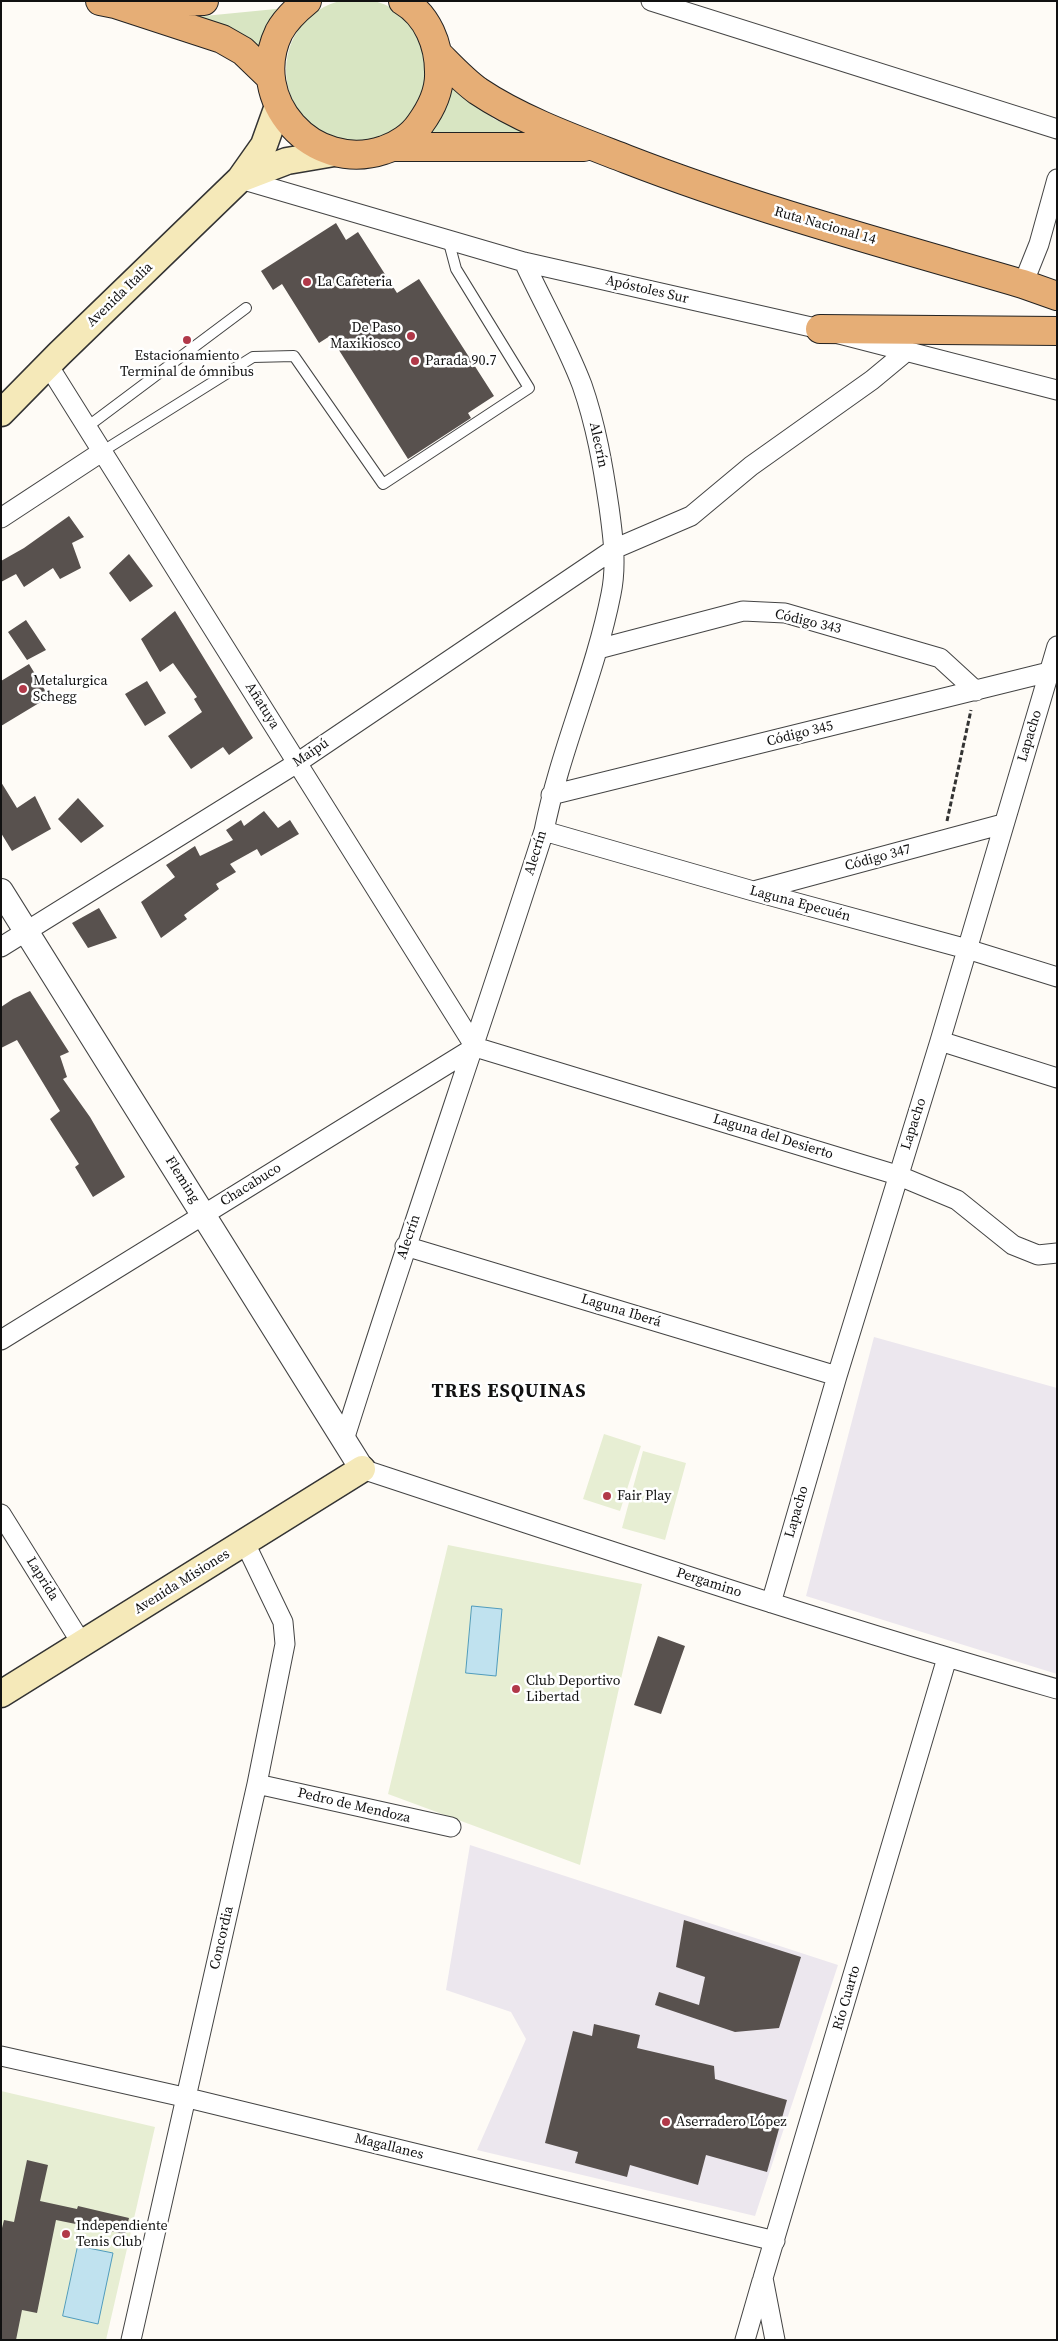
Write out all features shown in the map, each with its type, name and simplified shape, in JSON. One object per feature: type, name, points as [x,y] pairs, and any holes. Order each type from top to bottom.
[{"type":"highway","points":[[108,2],[204,1]]},
{"type":"highway","name":"Ruta Nacional 14","points":[[307,1],[292,13],[279,32],[272,54],[270,77],[278,106],[292,126],[311,143],[334,153],[353,155],[373,154],[392,147],[415,131],[431,109],[440,83],[439,55],[425,10],[403,1]]},
{"type":"highway","points":[[108,2],[222,39],[242,51],[270,77]]},
{"type":"highway","name":"Ruta Nacional 14","points":[[439,55],[477,90],[509,110],[595,147],[684,181],[776,212],[1023,284],[1057,296]]},
{"type":"highway","name":"Ruta Nacional 14","points":[[392,147],[595,147]]},
{"type":"highway","points":[[820,329],[1057,331]]},
{"type":"main road","name":"Avenida Italia","points":[[1,414],[48,365],[240,179],[264,145],[278,106]]},
{"type":"main road","name":"Avenida Italia","points":[[240,179],[287,161],[334,153]]},
{"type":"main road","name":"Avenida Misiones","points":[[1,1694],[362,1469]]},
{"type":"street","points":[[651,1],[1057,129]]},
{"type":"street","name":"Apóstoles Sur","points":[[240,179],[448,238],[524,262],[820,329],[1057,390]]},
{"type":"street","points":[[1023,284],[1039,244],[1057,179]]},
{"type":"street","points":[[1039,244],[1057,224]]},
{"type":"street","name":"Alecrín","points":[[344,1440],[405,1246],[475,1047],[544,831],[551,795],[598,649],[612,592],[614,549],[602,464],[593,423],[582,385],[524,262]]},
{"type":"street","name":"Maipú","points":[[1,947],[297,763],[614,549],[691,516],[751,466],[872,380],[907,351]]},
{"type":"street","name":"Añatuya","points":[[48,365],[475,1047]]},
{"type":"street","points":[[1,518],[103,451]]},
{"type":"street","name":"Código 343","points":[[598,649],[743,611],[785,614],[940,658],[976,691]]},
{"type":"street","name":"Lapacho","points":[[771,1603],[897,1175],[940,1041],[1057,646]]},
{"type":"street","name":"Código 345","points":[[551,795],[1049,672]]},
{"type":"street","name":"Código 347","points":[[753,891],[1003,824]]},
{"type":"street","name":"Laguna Epecuén","points":[[544,831],[753,891],[967,949],[1057,977]]},
{"type":"street","name":"Fleming","points":[[1,891],[362,1469]]},
{"type":"street","points":[[940,1041],[1057,1078]]},
{"type":"street","name":"Laguna del Desierto","points":[[475,1047],[897,1175],[957,1200],[1013,1245],[1038,1255],[1057,1253]]},
{"type":"street","name":"Chacabuco","points":[[1,1340],[475,1047]]},
{"type":"street","name":"Laguna Iberá","points":[[405,1246],[837,1376]]},
{"type":"street","name":"Pergamino","points":[[362,1469],[771,1603],[1057,1690]]},
{"type":"street","name":"Laprida","points":[[1,1514],[82,1644]]},
{"type":"street","name":"Concordia","points":[[131,2340],[257,1784],[285,1644],[283,1622],[245,1543]]},
{"type":"street","name":"Río Cuarto","points":[[775,2340],[763,2278],[947,1658]]},
{"type":"street","name":"Pedro de Mendoza","points":[[257,1784],[451,1828]]},
{"type":"street","name":"Magallanes","points":[[1,2056],[186,2098],[775,2241]]},
{"type":"street","points":[[744,2340],[763,2278]]},
{"type":"lane","points":[[103,451],[253,357],[294,356],[383,484],[529,388],[456,269],[448,238]]},
{"type":"lane","points":[[87,427],[246,308]]},
{"type":"path","points":[[943,841],[976,691]]},
{"type":"shaded area","points":[[874,1337],[1057,1388],[1057,1674],[806,1596]]},
{"type":"shaded area","points":[[470,1845],[838,1965],[755,2216],[477,2150],[526,2039],[511,2012],[446,1990]]},
{"type":"green space","points":[[357,-1],[384,5],[396,11],[407,20],[416,31],[422,43],[428,70],[422,97],[416,109],[407,120],[396,129],[384,135],[357,141],[330,135],[318,129],[307,120],[298,109],[292,97],[286,70],[292,43],[298,31],[307,20],[318,11],[330,5]]},
{"type":"green space","points":[[286,8],[262,58],[194,17]]},
{"type":"green space","points":[[452,82],[494,119],[520,130],[553,139],[423,140],[443,114],[449,100]]},
{"type":"green space","points":[[604,1434],[641,1446],[620,1511],[583,1499]]},
{"type":"green space","points":[[643,1451],[686,1463],[665,1540],[622,1528]]},
{"type":"green space","name":"Club Deportivo Libertad","points":[[448,1545],[642,1584],[580,1865],[388,1794]]},
{"type":"green space","name":"Independiente Tenis Club","points":[[1,2091],[155,2127],[106,2340],[1,2340]]},
{"type":"water","points":[[472,1606],[502,1609],[496,1676],[466,1673]]},
{"type":"water","points":[[78,2246],[113,2253],[98,2324],[63,2316]]},
{"type":"building","points":[[336,223],[346,240],[358,232],[397,293],[419,279],[494,396],[468,413],[471,418],[408,459],[330,336],[319,343],[282,284],[273,290],[261,271]]},
{"type":"building","points":[[69,516],[84,537],[72,543],[81,568],[60,579],[53,568],[24,587],[16,574],[1,582],[1,561],[24,548]]},
{"type":"building","points":[[129,554],[153,586],[130,602],[109,573]]},
{"type":"building","points":[[175,611],[253,738],[229,755],[223,747],[191,769],[168,736],[202,712],[194,699],[197,697],[173,663],[160,672],[141,639]]},
{"type":"building","points":[[26,620],[46,650],[27,660],[8,632]]},
{"type":"building","name":"Metalurgica Schegg","points":[[29,664],[49,697],[1,726],[1,681]]},
{"type":"building","points":[[147,681],[166,713],[145,726],[125,694]]},
{"type":"building","points":[[1,782],[17,808],[35,796],[51,829],[12,851],[1,833]]},
{"type":"building","points":[[78,798],[104,826],[81,843],[58,819]]},
{"type":"building","points":[[264,811],[278,828],[290,820],[299,834],[261,856],[257,849],[230,864],[236,872],[216,884],[219,889],[184,915],[187,919],[161,938],[141,902],[175,877],[166,865],[195,846],[200,856],[233,840],[226,830],[241,820],[244,826]]},
{"type":"building","points":[[99,908],[117,938],[88,948],[72,923]]},
{"type":"building","points":[[30,991],[69,1052],[60,1056],[67,1077],[63,1079],[90,1117],[125,1177],[93,1197],[75,1167],[79,1164],[50,1119],[60,1111],[17,1040],[1,1048],[1,1007]]},
{"type":"building","points":[[658,1636],[685,1646],[661,1714],[634,1705]]},
{"type":"building","points":[[684,1920],[801,1957],[779,2028],[735,2032],[655,2005],[659,1992],[699,2005],[705,1977],[676,1967]]},
{"type":"building","name":"Aserradero López","points":[[594,2024],[640,2035],[637,2048],[714,2066],[715,2079],[787,2100],[767,2172],[706,2155],[698,2185],[630,2165],[627,2177],[575,2163],[578,2152],[545,2143],[573,2031],[592,2036]]},
{"type":"building","points":[[27,2160],[48,2165],[40,2201],[77,2209],[78,2206],[129,2218],[125,2234],[56,2220],[37,2313],[22,2310],[16,2340],[1,2340],[1,2232],[4,2220],[14,2222]]},
{"type":"place","name":"La Cafeteria","points":[[307,282]]},
{"type":"place","name":"De Paso Maxikiosco","points":[[411,336]]},
{"type":"place","name":"Estacionamiento Terminal de ómnibus","points":[[187,340]]},
{"type":"place","name":"Parada 90.7","points":[[415,361]]},
{"type":"place","name":"Metalurgica Schegg","points":[[23,689]]},
{"type":"place","name":"Fair Play","points":[[607,1496]]},
{"type":"place","name":"Club Deportivo Libertad","points":[[516,1689]]},
{"type":"place","name":"Aserradero López","points":[[666,2122]]},
{"type":"place","name":"Independiente Tenis Club","points":[[66,2234]]},
{"type":"district","name":"TRES ESQUINAS","points":[[509,1392]]}]
